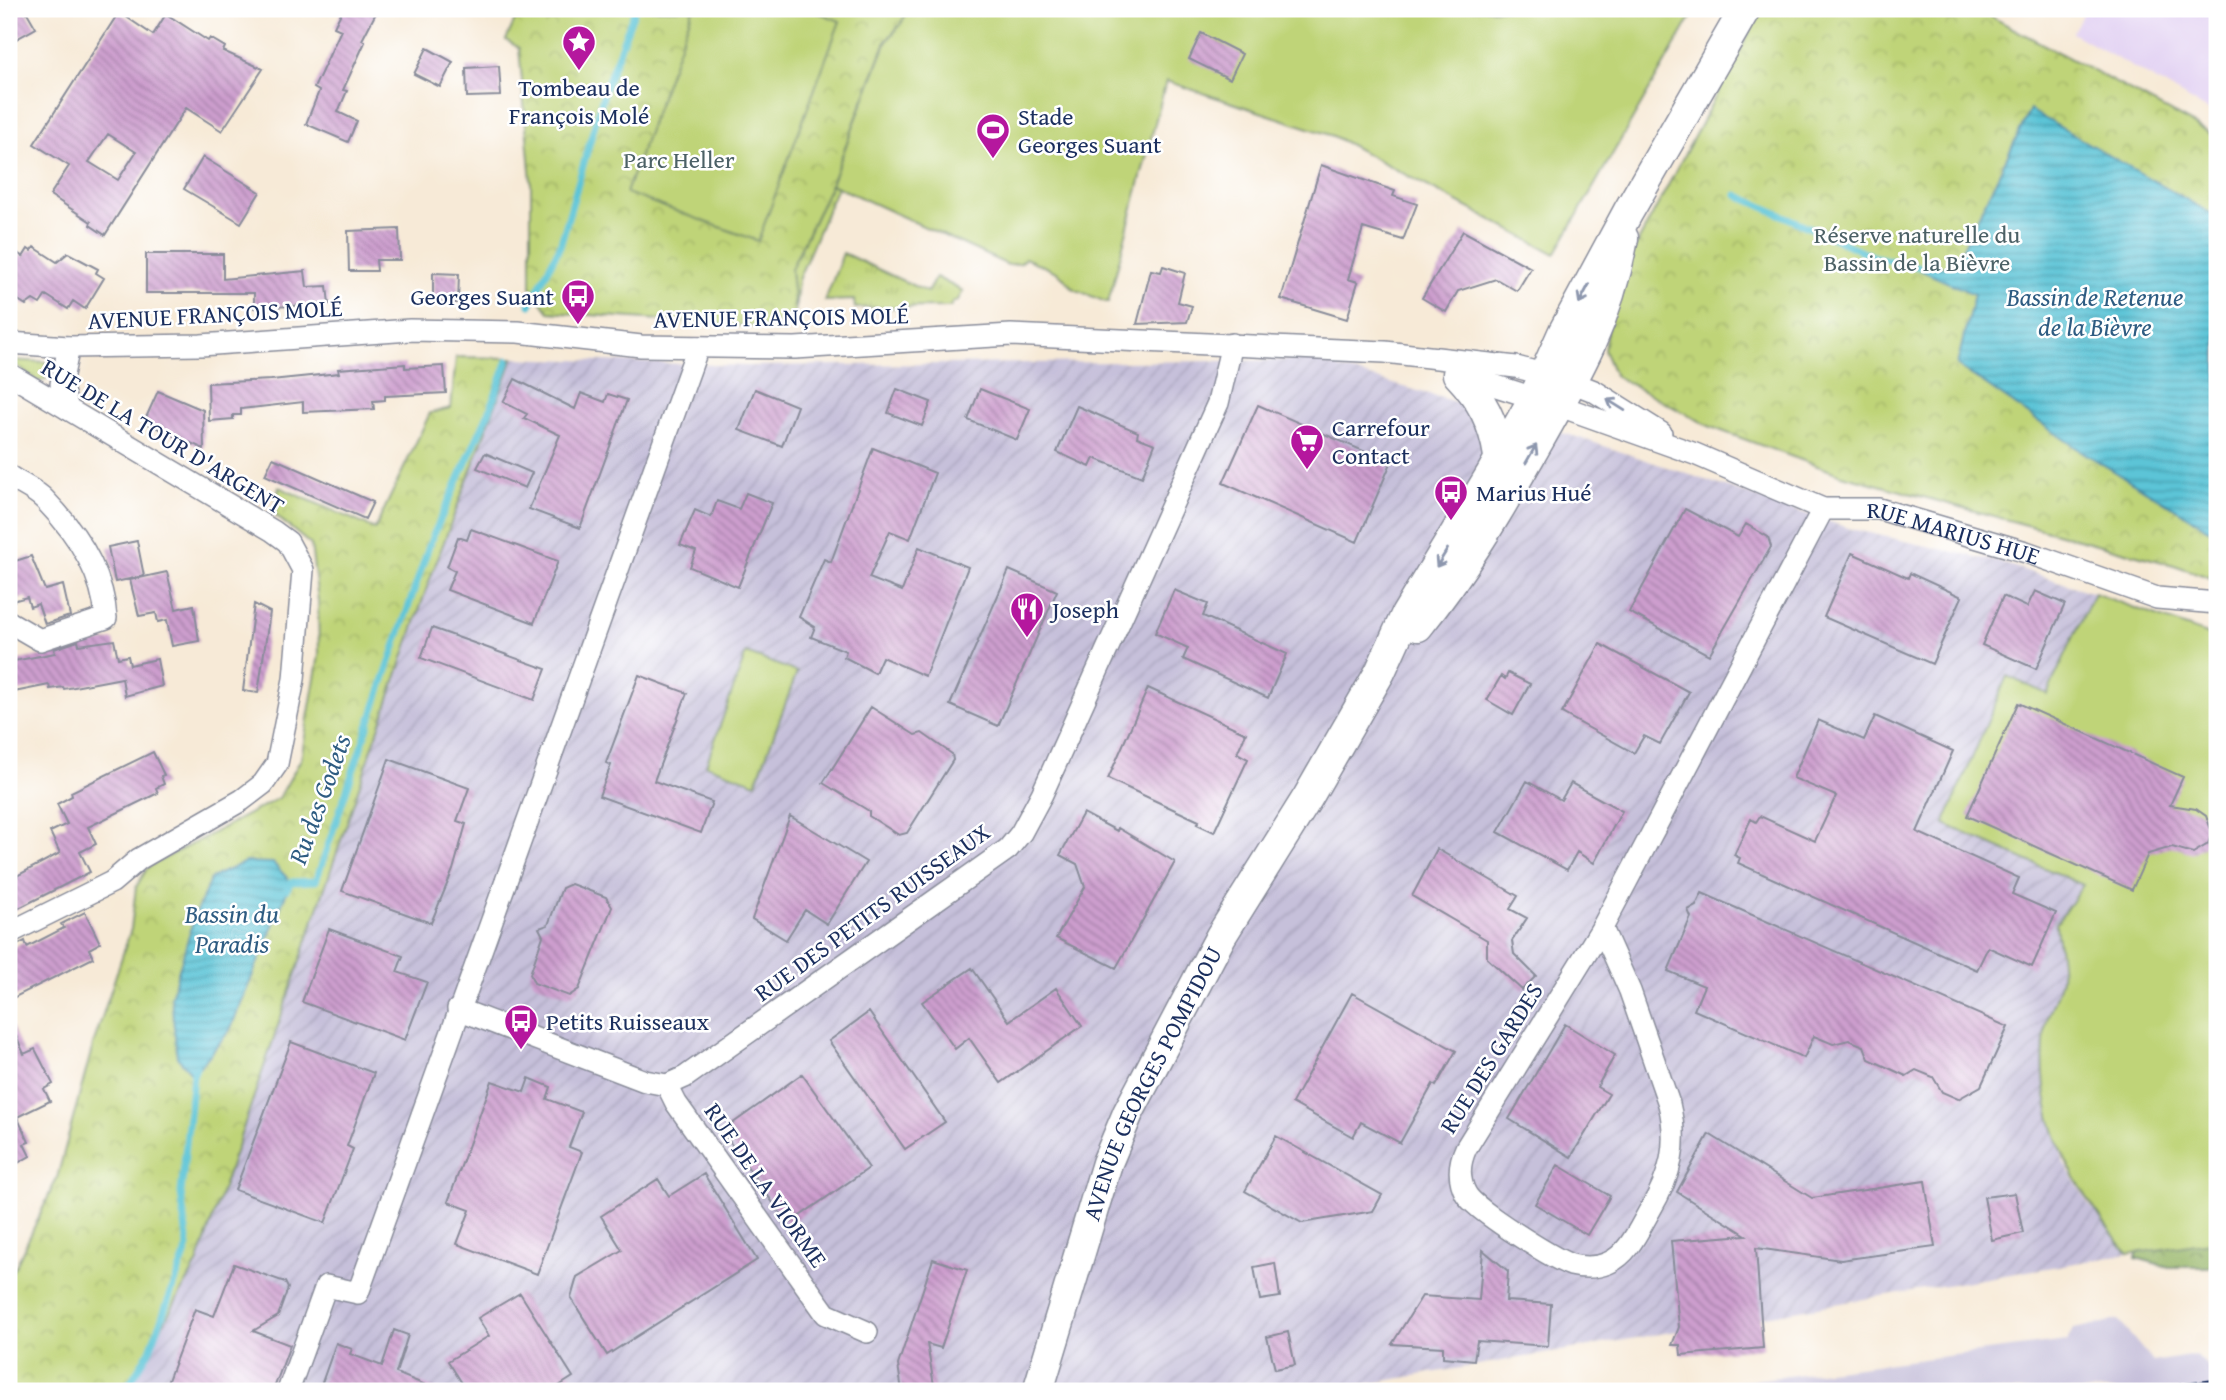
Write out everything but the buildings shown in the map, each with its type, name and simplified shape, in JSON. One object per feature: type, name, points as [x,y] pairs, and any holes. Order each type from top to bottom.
[{"type":"main road","points":[[1552,390],[1628,212],[1745,9]]},
{"type":"main road","points":[[1458,374],[1482,404],[1494,426],[1499,456]]},
{"type":"main road","name":"AVENUE GEORGES POMPIDOU","points":[[1038,1391],[1055,1371],[1107,1163],[1128,1113],[1221,936],[1308,797],[1380,672],[1406,615],[1452,542],[1499,456],[1552,390]]},
{"type":"main road","name":"AVENUE GEORGES POMPIDOU","points":[[1380,672],[1459,576],[1552,390]]},
{"type":"street","name":"AVENUE FRANÇOIS MOLÉ","points":[[9,343],[69,347],[201,345],[410,330],[518,332],[642,346],[794,348],[1011,335],[1385,352],[1501,365],[1552,390]]},
{"type":"street","name":"RUE DES PETITS RUISSEAUX","points":[[667,1085],[685,1077],[993,862],[1021,833],[1218,403],[1232,344]]},
{"type":"street","name":"RUE DE LA TOUR D'ARGENT","points":[[68,410],[61,384],[69,347]]},
{"type":"street","points":[[288,1391],[326,1286],[358,1293],[698,347]]},
{"type":"street","name":"AVENUE FRANÇOIS MOLÉ","points":[[1429,358],[1458,374],[1552,390]]},
{"type":"street","name":"RUE DE LA TOUR D'ARGENT","points":[[9,374],[288,542],[303,570],[294,680],[277,764],[263,784],[242,800],[139,859],[112,882],[9,933]]},
{"type":"street","name":"RUE MARIUS HUE","points":[[1552,390],[1823,509],[1879,509],[2026,552],[2157,598],[2217,604]]},
{"type":"street","points":[[9,476],[44,499],[90,559],[104,593],[106,618],[40,640],[9,622]]},
{"type":"street","name":"RUE DES GARDES","points":[[1602,928],[1630,992],[1669,1104],[1674,1122],[1674,1153],[1666,1182],[1626,1251],[1607,1264],[1585,1267],[1563,1261],[1480,1210],[1462,1185],[1460,1166],[1466,1148],[1602,928],[1823,509]]},
{"type":"street","points":[[458,1009],[621,1073],[667,1085]]},
{"type":"street","name":"RUE DE LA VIORME","points":[[667,1085],[676,1103],[826,1314],[867,1332]]},
{"type":"shaded area","points":[[2086,9],[2217,9],[2217,115],[2072,33]]},
{"type":"shaded area","points":[[513,358],[746,366],[1311,360],[1580,438],[1851,529],[1999,562],[2094,593],[2047,694],[2007,676],[2083,885],[2056,924],[2061,978],[2046,1025],[2044,1085],[2064,1163],[2089,1204],[2128,1254],[1326,1391],[125,1391],[197,1264],[427,587]]},
{"type":"shaded area","points":[[2118,1320],[2153,1362],[2196,1355],[2212,1369],[2217,1368],[2217,1391],[1666,1391],[2068,1341],[2074,1329]]},
{"type":"green space","name":"Parc Heller","points":[[520,9],[908,9],[901,24],[886,41],[831,184],[791,269],[795,313],[772,328],[549,312],[531,288],[531,181],[519,48],[506,40]]},
{"type":"green space","points":[[693,9],[810,9],[840,21],[758,241],[626,193]]},
{"type":"green space","name":"Stade Georges Suant","points":[[908,9],[1696,9],[1555,254],[1333,136],[1166,81],[1108,303],[1074,289],[1059,273],[1025,258],[1021,263],[1008,265],[831,184],[887,41],[901,24]]},
{"type":"green space","name":"Réserve naturelle du Bassin de la Bièvre","points":[[1762,9],[1977,9],[2217,137],[2217,580],[2174,565],[1842,475],[1711,427],[1615,376],[1604,350],[1630,257]]},
{"type":"green space","points":[[831,184],[837,187],[798,280],[795,313],[791,269]]},
{"type":"green space","points":[[843,253],[927,292],[936,277],[963,291],[957,302],[954,301],[950,307],[855,308],[854,300],[825,301]]},
{"type":"green space","points":[[456,357],[513,358],[427,587],[197,1264],[125,1391],[9,1391],[9,1275],[16,1266],[57,1178],[93,1045],[131,929],[136,887],[148,867],[279,798],[301,759],[319,655],[318,601],[311,545],[274,514],[279,487],[375,529],[430,413],[451,408]]},
{"type":"green space","points":[[9,360],[46,362],[46,379],[38,382]]},
{"type":"green space","points":[[2094,593],[2217,638],[2217,1241],[2128,1254],[2074,1177],[2052,1124],[2046,1095],[2043,1064],[2045,1029],[2060,984],[2061,971],[2056,924],[2083,885],[1944,824],[2007,676],[2047,694]]},
{"type":"green space","points":[[746,653],[797,672],[756,783],[706,765]]},
{"type":"green space","points":[[2217,1236],[2217,1267],[2169,1267],[2136,1258],[2140,1241]]},
{"type":"water","name":"Bassin de Retenue de la Bièvre","points":[[2030,110],[2217,217],[2217,534],[2081,451],[1957,365],[1974,294],[1911,266],[1954,266]]},
{"type":"water","name":"Bassin du Paradis","points":[[245,862],[273,863],[291,882],[230,1030],[193,1075],[177,1057],[171,997],[194,918],[211,878]]},
{"type":"waterway","name":"Ru des Godets","points":[[530,305],[560,246],[605,89],[635,9]]},
{"type":"waterway","points":[[1737,195],[1875,257],[1920,267]]},
{"type":"waterway","name":"Ru des Godets","points":[[287,889],[291,882],[316,881],[431,540],[489,412],[508,360]]},
{"type":"waterway","name":"Ru des Godets","points":[[125,1391],[150,1350],[188,1247],[181,1193],[193,1075],[196,1068]]},
{"type":"railway","points":[[2146,1391],[2217,1381]]},
{"type":"place","name":"Tombeau de François Molé","points":[[579,72]]},
{"type":"place","name":"Stade Georges Suant","points":[[993,160]]},
{"type":"place","name":"Georges Suant","points":[[578,326]]},
{"type":"place","name":"Carrefour Contact","points":[[1307,471]]},
{"type":"place","name":"Marius Hué","points":[[1451,522]]},
{"type":"place","name":"Joseph","points":[[1027,639]]},
{"type":"place","name":"Petits Ruisseaux","points":[[521,1051]]}]
